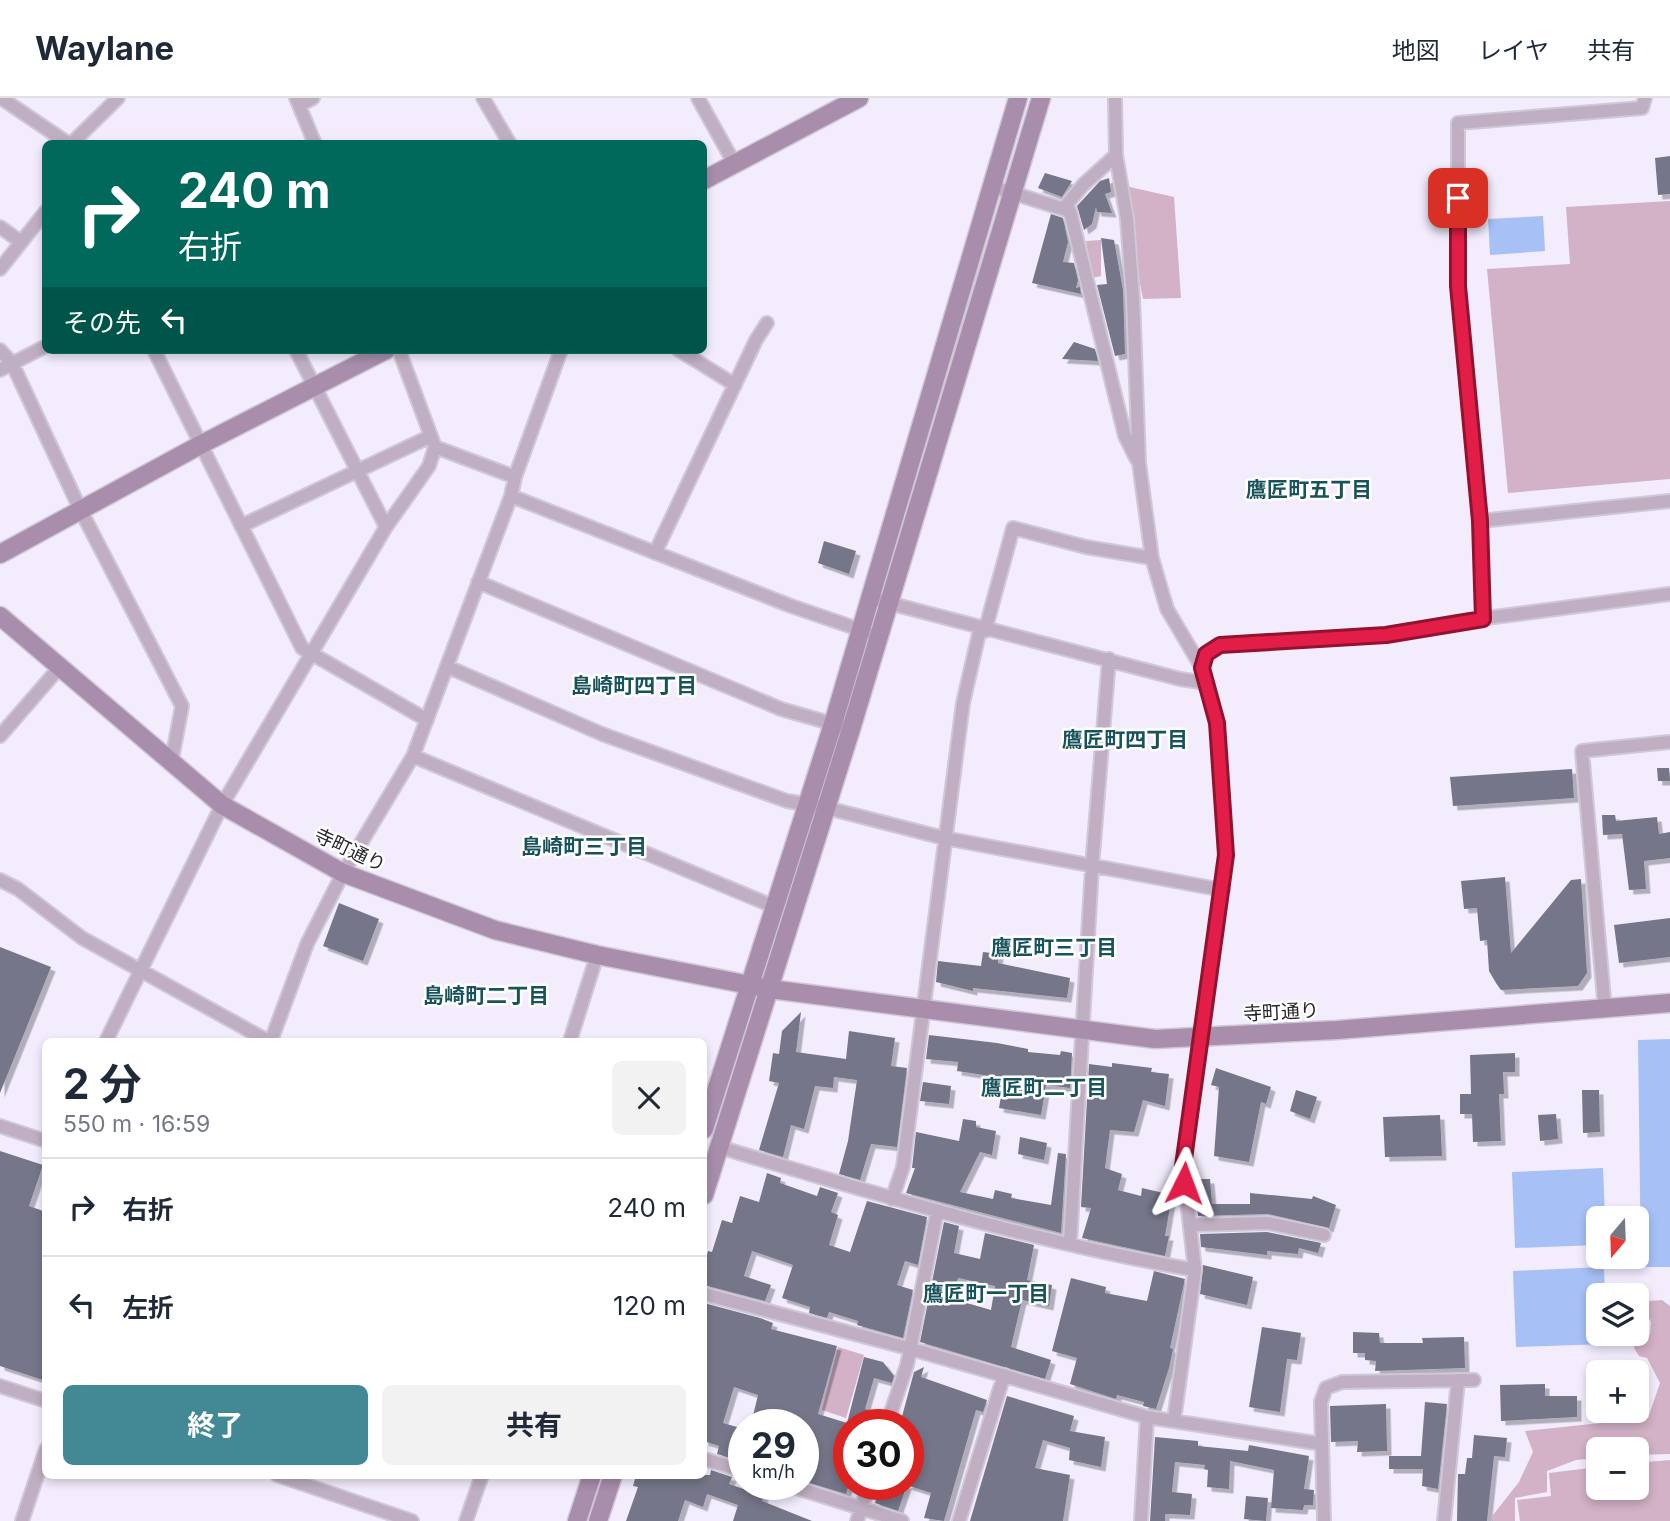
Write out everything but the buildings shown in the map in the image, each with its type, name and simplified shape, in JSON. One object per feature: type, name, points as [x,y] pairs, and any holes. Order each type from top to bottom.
[{"type":"street","points":[[1,98],[64,140]]},
{"type":"street","points":[[74,140],[118,98]]},
{"type":"street","points":[[313,98],[298,101],[313,140]]},
{"type":"street","points":[[483,98],[508,140]]},
{"type":"street","points":[[698,98],[734,163]]},
{"type":"street","points":[[707,178],[839,102],[859,98]]},
{"type":"street","points":[[707,1120],[833,724],[1018,98]]},
{"type":"street","points":[[707,1185],[880,636],[1041,98]]},
{"type":"street","points":[[1115,98],[1116,155],[1127,219],[1136,345],[1139,463],[1152,558],[1167,609],[1202,668],[1217,723],[1226,855],[1183,1166],[1195,1270],[1174,1420]]},
{"type":"street","points":[[1483,619],[1480,521],[1458,286],[1458,124],[1642,108],[1645,98]]},
{"type":"street","points":[[1064,208],[1083,185],[1116,155]]},
{"type":"street","points":[[990,186],[1070,211],[1125,436],[1139,463]]},
{"type":"street","points":[[0,269],[42,216]]},
{"type":"street","points":[[0,227],[21,242]]},
{"type":"street","points":[[655,553],[767,323]]},
{"type":"street","points":[[6,367],[42,348]]},
{"type":"street","points":[[0,350],[6,367],[182,706],[171,764]]},
{"type":"street","points":[[156,354],[302,648],[427,720]]},
{"type":"street","points":[[298,354],[386,527]]},
{"type":"street","points":[[0,554],[200,444],[378,354]]},
{"type":"street","points":[[107,1038],[222,805],[386,527],[429,466],[433,441],[400,354]]},
{"type":"street","points":[[271,1038],[307,944],[343,873],[413,756],[511,496],[515,477],[560,354]]},
{"type":"street","points":[[685,354],[735,385]]},
{"type":"street","points":[[241,526],[357,469],[433,441],[515,477]]},
{"type":"street","points":[[511,496],[791,606],[880,636]]},
{"type":"street","points":[[1480,521],[1670,501]]},
{"type":"street","points":[[892,1199],[902,1167],[963,702],[1013,528],[1086,547],[1152,558]]},
{"type":"street","points":[[478,582],[781,709],[851,729]]},
{"type":"street","points":[[1202,668],[1206,654],[1220,645],[1386,635],[1670,594]]},
{"type":"street","points":[[870,598],[982,630],[1109,659],[1180,679],[1207,683]]},
{"type":"street","name":"寺町通り","points":[[0,616],[222,805],[343,873],[495,930],[597,955],[770,989],[1155,1039],[1605,1010],[1670,1003]]},
{"type":"street","points":[[1070,1243],[1076,1172],[1081,1031],[1109,659]]},
{"type":"street","points":[[448,667],[603,734],[775,797],[944,838],[1223,890]]},
{"type":"street","points":[[0,736],[59,668]]},
{"type":"street","points":[[1605,1010],[1582,751],[1670,743]]},
{"type":"street","points":[[413,756],[775,908]]},
{"type":"street","points":[[0,880],[18,889],[82,938],[138,972],[264,1038]]},
{"type":"street","points":[[571,1038],[597,955]]},
{"type":"street","points":[[0,1126],[42,1140]]},
{"type":"street","points":[[719,1147],[937,1212],[1134,1259],[1195,1270]]},
{"type":"street","points":[[892,1409],[907,1365],[908,1348],[937,1212]]},
{"type":"street","points":[[1191,1225],[1268,1223],[1324,1235]]},
{"type":"street","points":[[707,1295],[1004,1374],[1147,1417],[1322,1444]]},
{"type":"street","points":[[959,1521],[1004,1374]]},
{"type":"street","points":[[1444,1521],[1458,1380]]},
{"type":"street","points":[[1324,1521],[1321,1402],[1326,1388],[1342,1382],[1474,1380]]},
{"type":"street","points":[[0,1386],[42,1400]]},
{"type":"street","points":[[1141,1521],[1147,1417]]},
{"type":"street","points":[[707,1460],[728,1466]]},
{"type":"street","points":[[22,1521],[42,1461]]},
{"type":"street","points":[[289,1479],[412,1521]]},
{"type":"street","points":[[466,1521],[481,1479]]},
{"type":"street","points":[[577,1521],[591,1479]]},
{"type":"street","points":[[598,1521],[612,1479]]},
{"type":"street","points":[[819,1498],[860,1515],[902,1521]]},
{"type":"shaded area","points":[[1121,185],[1174,197],[1181,298],[1143,299]]},
{"type":"shaded area","points":[[1670,201],[1670,479],[1508,493],[1487,269],[1570,264],[1566,207]]},
{"type":"shaded area","points":[[1101,240],[1101,276],[1092,278],[1086,241]]},
{"type":"shaded area","points":[[1662,1300],[1670,1306],[1670,1454],[1649,1455],[1649,1437],[1586,1437],[1586,1459],[1547,1471],[1547,1492],[1515,1498],[1515,1521],[1492,1521],[1493,1515],[1519,1482],[1533,1452],[1525,1431],[1601,1423],[1649,1423],[1660,1383],[1649,1360],[1639,1356],[1634,1348],[1649,1346],[1650,1301]]},
{"type":"shaded area","points":[[838,1347],[864,1355],[849,1409],[833,1409],[833,1414],[822,1410]]},
{"type":"shaded area","points":[[1670,1460],[1670,1521],[1520,1521],[1517,1500],[1551,1496],[1549,1473],[1586,1468],[1586,1500],[1649,1500],[1649,1462]]},
{"type":"water","points":[[1543,216],[1545,251],[1490,255],[1488,219]]},
{"type":"water","points":[[1670,1039],[1670,1267],[1649,1267],[1649,1206],[1640,1206],[1638,1040]]},
{"type":"water","points":[[1603,1168],[1605,1206],[1586,1206],[1586,1245],[1515,1248],[1512,1172]]},
{"type":"water","points":[[1604,1269],[1605,1283],[1586,1283],[1586,1345],[1516,1347],[1513,1271]]},
{"type":"district","name":"鷹匠町五丁目","points":[[1309,489]]},
{"type":"district","name":"島崎町四丁目","points":[[634,685]]},
{"type":"district","name":"鷹匠町四丁目","points":[[1125,739]]},
{"type":"district","name":"島崎町三丁目","points":[[584,846]]},
{"type":"district","name":"鷹匠町三丁目","points":[[1054,947]]},
{"type":"district","name":"島崎町二丁目","points":[[486,995]]},
{"type":"district","name":"鷹匠町二丁目","points":[[1044,1087]]},
{"type":"district","name":"鷹匠町一丁目","points":[[986,1293]]},
{"type":"route","points":[[1184,1183],[1183,1166],[1226,855],[1217,723],[1202,668],[1206,654],[1220,645],[1386,635],[1483,619],[1480,521],[1458,286],[1458,198]]}]
